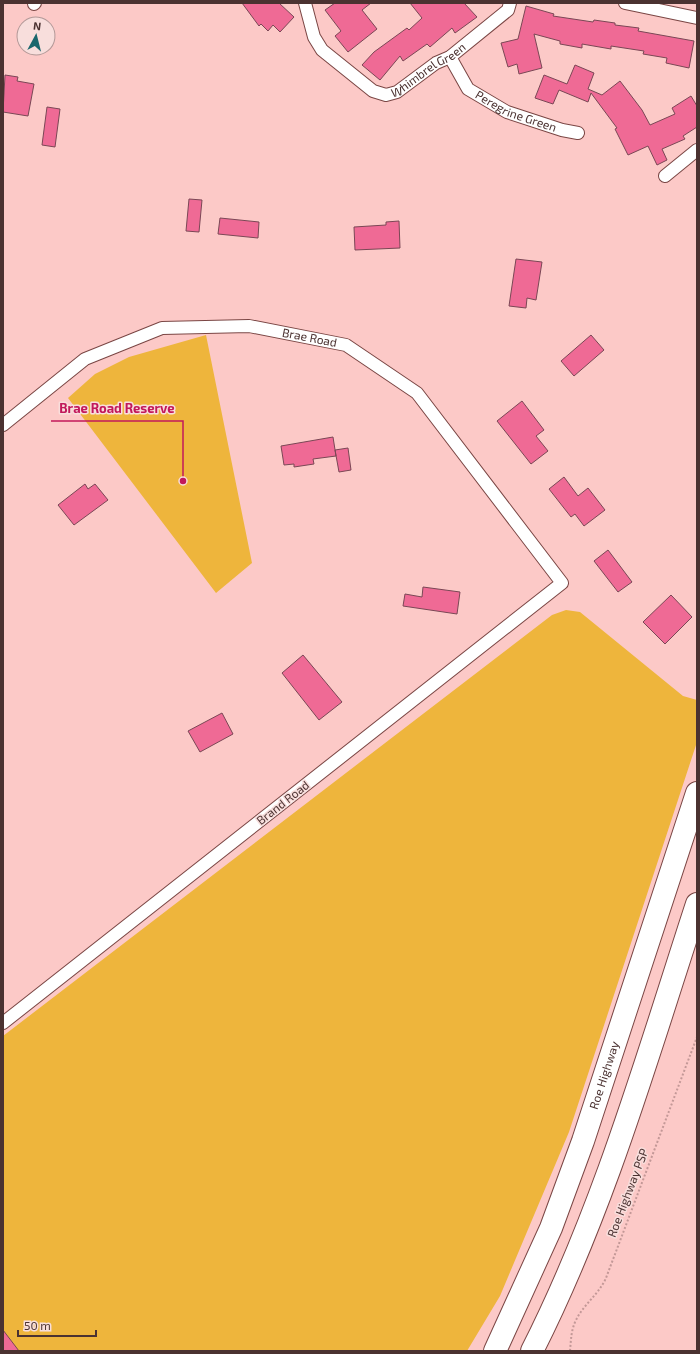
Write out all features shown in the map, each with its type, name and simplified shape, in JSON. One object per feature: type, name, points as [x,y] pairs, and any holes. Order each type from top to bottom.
[{"type":"highway","name":"Roe Highway","points":[[495,1351],[552,1228],[583,1141],[697,793]]},
{"type":"highway","points":[[532,1351],[560,1292],[592,1214],[621,1135],[697,904]]},
{"type":"street","name":"Whimbrel Green","points":[[304,3],[314,37],[322,50],[346,70],[379,93],[386,95],[398,92],[436,63],[450,57],[508,10],[510,3]]},
{"type":"street","points":[[625,3],[697,18]]},
{"type":"street","name":"Peregrine Green","points":[[450,57],[468,89],[507,112],[562,130],[578,133]]},
{"type":"street","points":[[665,176],[697,150]]},
{"type":"street","name":"Brae Road","points":[[3,426],[85,359],[162,328],[250,326],[346,345],[417,393],[562,583]]},
{"type":"street","name":"Brand Road","points":[[3,1023],[562,583]]},
{"type":"path","name":"Roe Highway PSP","points":[[570,1351],[571,1334],[576,1320],[601,1289],[606,1278],[697,1037]]},
{"type":"shaded area","points":[[206,335],[252,563],[216,593],[68,398],[95,374],[129,357]]},
{"type":"shaded area","points":[[566,610],[580,612],[683,696],[697,700],[697,742],[569,1132],[500,1296],[467,1351],[3,1351],[3,1036],[552,615]]},
{"type":"building","points":[[242,3],[279,3],[294,17],[280,32],[273,25],[268,31],[261,24],[259,26]]},
{"type":"building","points":[[335,3],[371,3],[362,10],[377,29],[348,52],[335,36],[341,31],[325,10]]},
{"type":"building","points":[[410,3],[464,3],[477,17],[455,33],[452,28],[430,47],[427,44],[403,61],[400,56],[380,80],[362,65],[374,52],[407,28],[409,30],[422,18]]},
{"type":"building","points":[[526,6],[554,14],[553,16],[593,22],[594,20],[615,23],[615,25],[639,28],[638,31],[694,41],[689,68],[666,63],[667,58],[643,54],[644,51],[611,46],[611,49],[582,44],[582,48],[560,44],[560,41],[534,34],[542,68],[519,74],[517,64],[508,67],[501,43],[518,39]]},
{"type":"building","points":[[575,65],[594,73],[588,89],[602,95],[620,81],[642,110],[650,125],[675,114],[672,108],[691,96],[697,106],[697,127],[683,136],[685,139],[662,149],[667,160],[657,165],[648,146],[628,155],[615,129],[617,128],[591,93],[588,102],[559,90],[553,104],[535,98],[544,75],[567,84]]},
{"type":"building","points":[[5,75],[18,77],[17,81],[34,84],[28,116],[3,112]]},
{"type":"building","points":[[47,107],[60,109],[55,147],[42,145]]},
{"type":"building","points":[[189,199],[202,200],[199,232],[186,231]]},
{"type":"building","points":[[220,218],[259,222],[258,238],[218,234]]},
{"type":"building","points":[[399,221],[400,248],[355,250],[354,227],[386,225],[386,222]]},
{"type":"building","points":[[516,259],[542,262],[536,300],[527,298],[526,308],[509,306]]},
{"type":"building","points":[[591,335],[604,350],[574,376],[561,361]]},
{"type":"building","points":[[522,401],[544,430],[536,436],[548,451],[531,464],[497,421]]},
{"type":"building","points":[[333,437],[336,456],[313,459],[314,464],[294,467],[294,464],[284,465],[281,446]]},
{"type":"building","points":[[348,448],[351,470],[339,472],[335,450]]},
{"type":"building","points":[[564,477],[578,496],[588,488],[605,510],[584,526],[575,514],[571,517],[549,489]]},
{"type":"building","points":[[85,484],[88,489],[95,484],[108,500],[74,525],[58,505]]},
{"type":"building","points":[[608,550],[632,582],[618,592],[594,561]]},
{"type":"building","points":[[423,587],[460,592],[457,614],[403,606],[405,594],[422,597]]},
{"type":"building","points":[[671,595],[692,617],[665,644],[643,622]]},
{"type":"building","points":[[303,655],[342,702],[319,720],[282,673]]},
{"type":"building","points":[[222,713],[233,734],[200,752],[188,731]]},
{"type":"building","points":[[3,1330],[19,1351],[3,1351]]},
{"type":"place","name":"Brae Road Reserve","points":[[183,481]]}]
